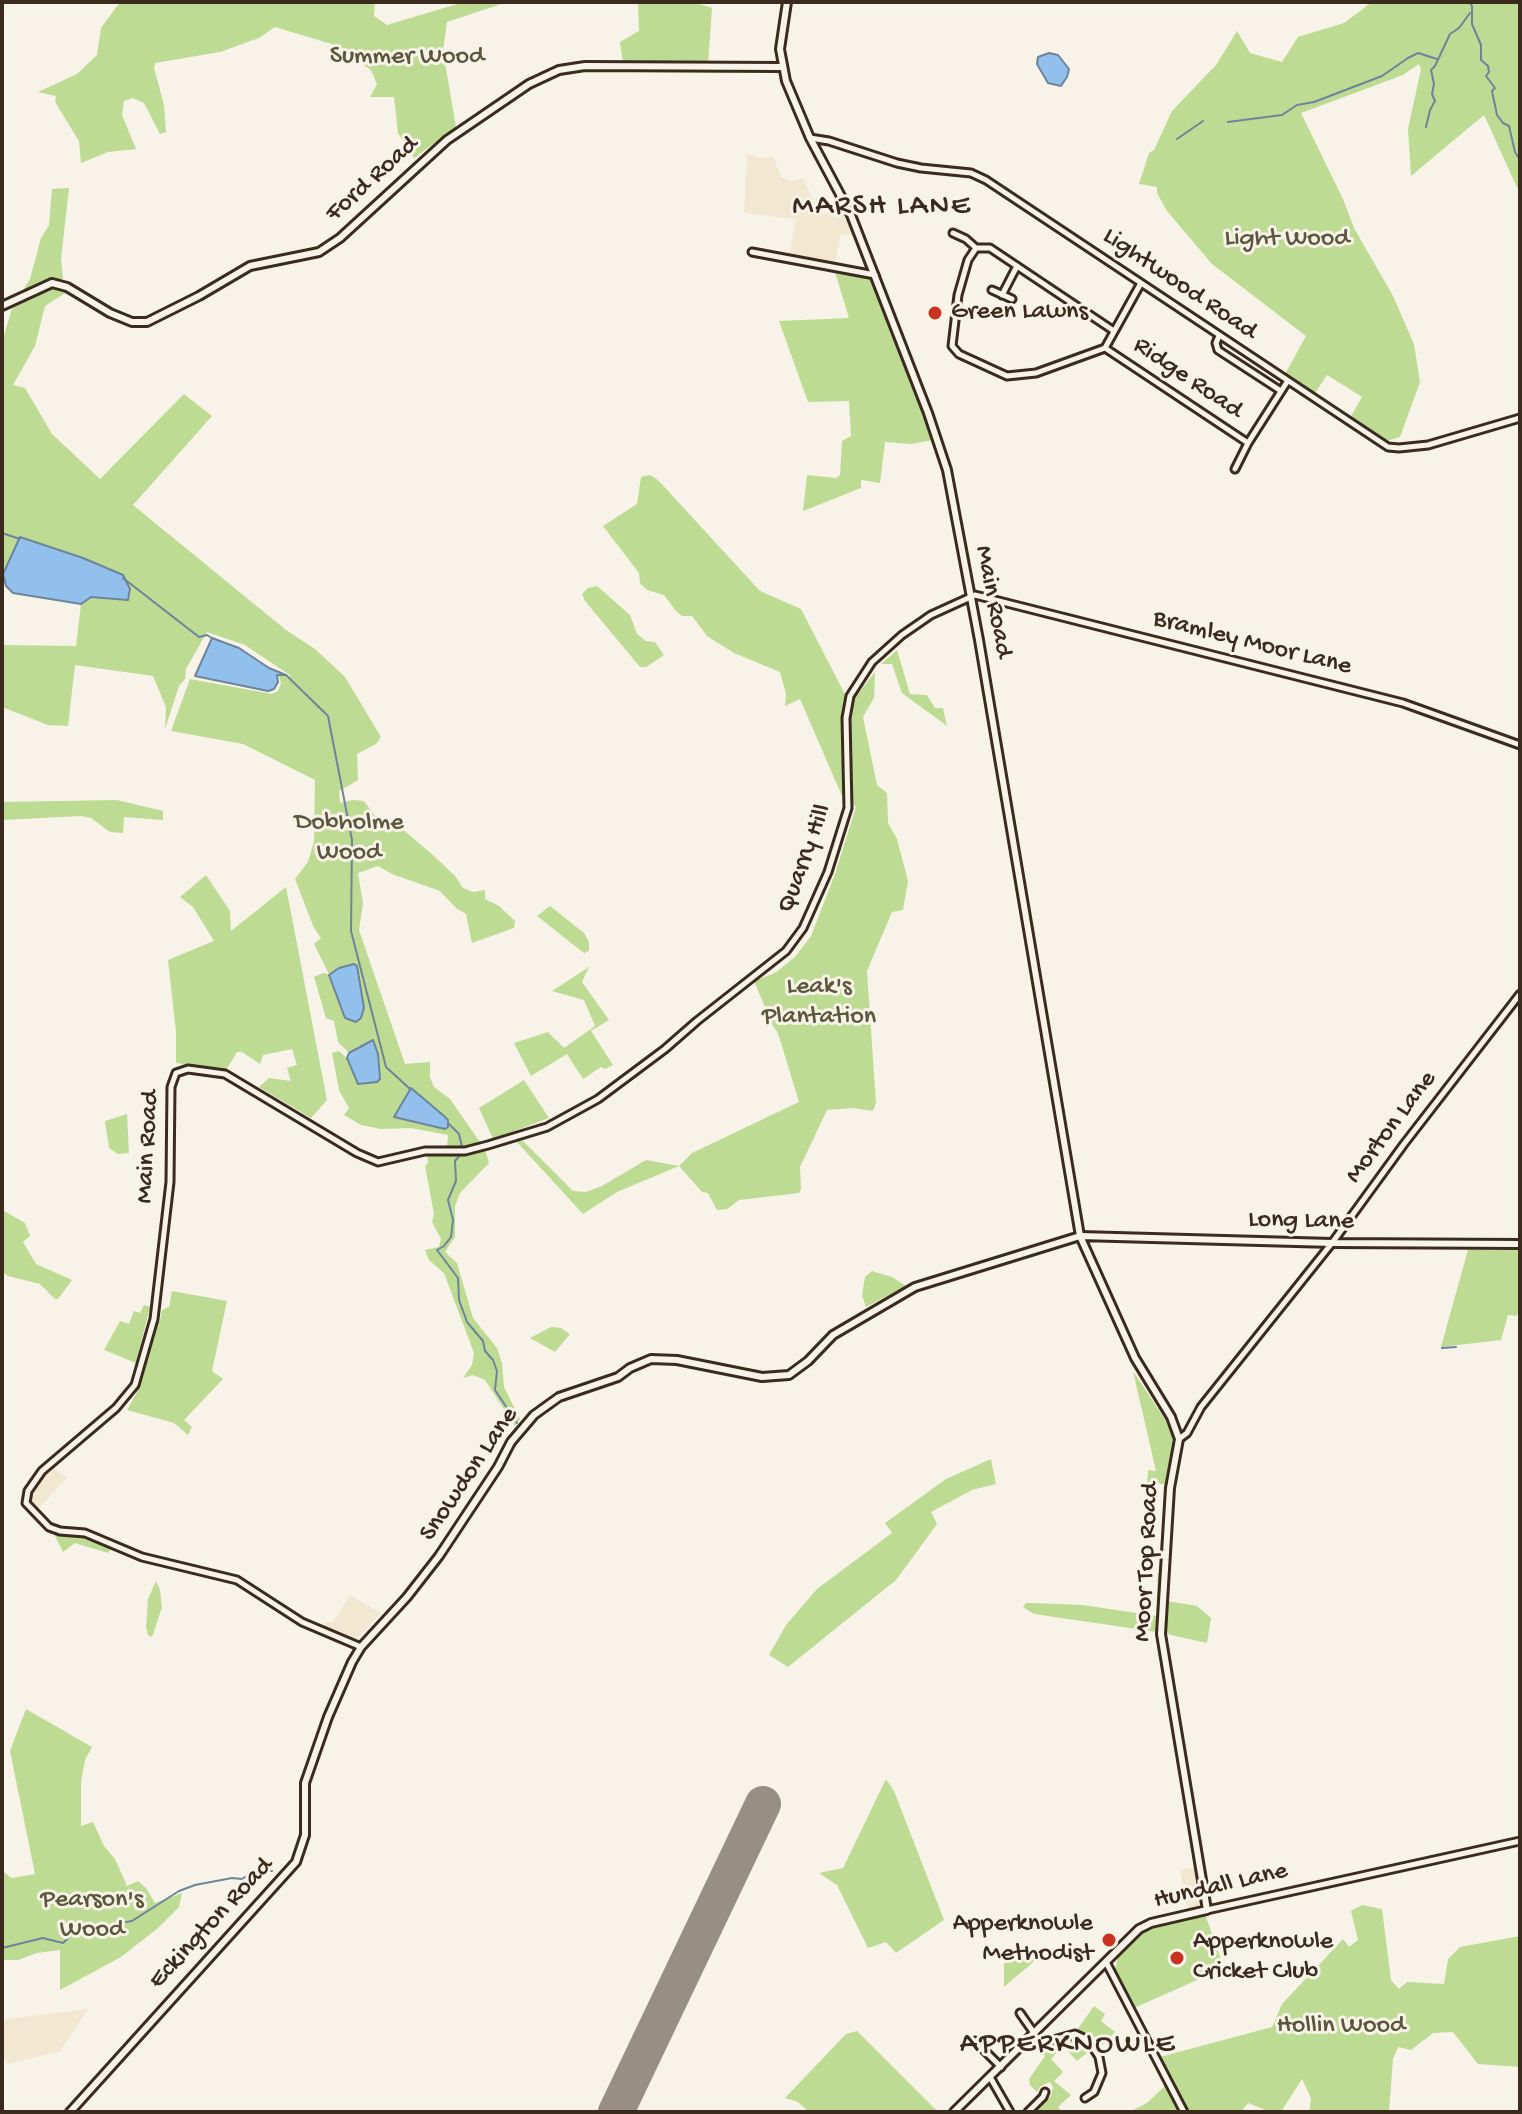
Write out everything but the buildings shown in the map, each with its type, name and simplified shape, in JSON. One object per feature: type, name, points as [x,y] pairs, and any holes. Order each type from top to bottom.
[{"type":"main road","name":"Main Road","points":[[787,2],[780,49],[781,67],[810,138],[843,197],[941,450],[971,596],[1080,1236]]},
{"type":"main road","name":"Ford Road","points":[[2,306],[52,283],[67,287],[110,313],[132,322],[147,322],[256,263],[319,252],[340,238],[447,140],[529,84],[559,70],[585,66],[781,67]]},
{"type":"main road","name":"Long Lane","points":[[1080,1236],[1332,1243],[1520,1244]]},
{"type":"main road","points":[[1080,1236],[1135,1358],[1171,1417],[1179,1439]]},
{"type":"main road","name":"Snowdon Lane","points":[[361,1647],[439,1556],[522,1426],[559,1397],[618,1377],[651,1359],[677,1360],[762,1377],[789,1375],[808,1361],[833,1335],[915,1287],[1080,1236]]},
{"type":"main road","name":"Moor Top Road","points":[[1179,1439],[1170,1488],[1161,1648],[1207,1910]]},
{"type":"main road","name":"Eckington Road","points":[[70,2112],[296,1862],[305,1835],[305,1783],[339,1690],[361,1647]]},
{"type":"main road","name":"Hundall Lane","points":[[954,2112],[1145,1925],[1207,1910]]},
{"type":"street","name":"Lightwood Road","points":[[810,138],[921,168],[977,176],[1388,447],[1428,445],[1520,418]]},
{"type":"street","points":[[953,233],[963,234],[976,248],[990,248],[1114,331]]},
{"type":"street","points":[[976,248],[968,260],[958,295],[952,342],[954,351],[994,372],[1015,376],[1036,373],[1105,348],[1141,283]]},
{"type":"street","points":[[752,252],[875,275]]},
{"type":"street","points":[[1002,295],[1017,266]]},
{"type":"street","points":[[992,290],[1012,299]]},
{"type":"street","points":[[1219,336],[1216,343],[1218,350],[1281,391]]},
{"type":"street","name":"Ridge Road","points":[[1105,348],[1248,443]]},
{"type":"street","points":[[1235,469],[1287,382]]},
{"type":"street","name":"Bramley Moor Lane","points":[[971,596],[998,600],[1403,703],[1520,745]]},
{"type":"street","name":"Quarry Hill","points":[[786,951],[803,928],[842,834],[849,788],[846,718],[853,689],[872,662],[902,635],[931,615],[971,596]]},
{"type":"street","name":"Main Road","points":[[361,1647],[302,1622],[237,1580],[142,1557],[85,1533],[49,1527],[26,1503],[28,1491],[42,1471],[116,1408],[135,1385],[154,1319],[170,1182],[171,1087],[176,1073],[188,1069],[225,1074],[357,1153],[378,1162],[425,1151],[462,1151],[547,1127],[598,1099],[786,951]]},
{"type":"street","name":"Morton Lane","points":[[1179,1439],[1187,1433],[1201,1407],[1332,1243],[1520,994]]},
{"type":"street","name":"Hundall Lane","points":[[1207,1910],[1520,1841]]},
{"type":"street","points":[[1106,1962],[1184,2112]]},
{"type":"street","points":[[1020,2013],[1033,2034],[1046,2042],[1075,2034],[1088,2040],[1102,2067],[1100,2081],[1087,2095]]},
{"type":"street","points":[[975,2041],[1001,2067]]},
{"type":"street","points":[[990,2077],[1010,2112]]},
{"type":"street","points":[[1028,2112],[1045,2092]]},
{"type":"shaded area","points":[[747,154],[760,158],[773,156],[781,177],[793,181],[803,178],[821,215],[841,205],[855,236],[841,234],[835,264],[789,256],[796,219],[744,213]]},
{"type":"shaded area","points":[[51,1466],[67,1478],[36,1511],[28,1502],[29,1496]]},
{"type":"shaded area","points":[[350,1595],[381,1613],[357,1638],[351,1640],[322,1629],[325,1622],[333,1622]]},
{"type":"shaded area","points":[[1197,1867],[1203,1907],[1188,1910],[1180,1870]]},
{"type":"shaded area","points":[[88,2009],[60,2051],[8,2064],[6,2059],[2,2059],[2,2026],[6,2019]]},
{"type":"green space","name":"Summer Wood","points":[[120,2],[375,2],[374,16],[387,25],[464,2],[501,4],[447,22],[443,51],[456,127],[414,158],[398,133],[394,97],[370,97],[377,84],[371,70],[335,45],[275,27],[259,38],[220,52],[155,63],[166,132],[160,134],[144,103],[133,98],[124,101],[122,115],[136,149],[108,152],[81,163],[79,141],[55,102],[56,96],[38,92],[77,74],[97,55],[101,28]]},
{"type":"green space","points":[[638,2],[694,2],[712,8],[708,63],[623,63],[620,42],[639,31]]},
{"type":"green space","name":"Light Wood","points":[[1372,2],[1520,2],[1520,194],[1484,115],[1411,176],[1408,129],[1421,69],[1419,64],[1403,75],[1301,113],[1354,228],[1393,296],[1414,344],[1420,382],[1400,437],[1387,441],[1349,420],[1362,397],[1327,375],[1313,396],[1284,376],[1306,336],[1212,264],[1167,211],[1157,187],[1139,184],[1149,153],[1154,150],[1172,111],[1216,65],[1237,31],[1250,53],[1282,62],[1298,37],[1344,23]]},
{"type":"green space","points":[[69,188],[61,259],[63,279],[49,280],[20,295],[30,279],[41,238],[49,225],[52,189]]},
{"type":"green space","points":[[835,272],[871,279],[933,440],[911,444],[885,442],[880,483],[861,480],[861,488],[803,511],[807,475],[836,478],[840,475],[842,441],[851,436],[849,401],[808,402],[779,321],[849,318]]},
{"type":"green space","name":"Dobholme Wood","points":[[54,287],[67,292],[45,306],[35,346],[13,385],[25,388],[52,434],[100,479],[184,394],[212,416],[133,505],[286,630],[315,649],[345,677],[381,737],[376,744],[357,754],[358,780],[339,791],[340,803],[364,801],[375,816],[401,828],[434,856],[463,888],[473,892],[485,890],[485,899],[499,906],[515,921],[514,928],[472,943],[466,914],[440,891],[378,866],[358,873],[363,903],[359,930],[405,1064],[430,1062],[434,1087],[450,1099],[482,1145],[447,1146],[448,1135],[411,1128],[381,1129],[361,1125],[344,1115],[349,1108],[339,1090],[332,1053],[339,1051],[347,1058],[352,1072],[373,1041],[349,1053],[338,1042],[334,1021],[326,1018],[314,977],[329,974],[314,944],[321,938],[295,879],[308,862],[314,841],[315,780],[243,744],[171,731],[190,679],[272,694],[278,691],[281,683],[279,676],[291,676],[245,645],[207,632],[186,669],[165,729],[166,707],[153,676],[75,665],[68,726],[48,725],[2,707],[2,645],[76,646],[81,604],[91,597],[128,600],[123,575],[20,537],[2,573],[2,343],[12,308],[38,291]]},
{"type":"green space","name":"Leak's Plantation","points":[[650,475],[760,591],[801,609],[850,704],[875,672],[874,698],[863,717],[877,785],[887,793],[888,823],[897,839],[908,881],[903,910],[892,912],[867,971],[876,1103],[873,1111],[852,1108],[827,1110],[800,1167],[799,1193],[739,1200],[727,1209],[717,1210],[708,1193],[702,1192],[679,1166],[692,1153],[799,1102],[778,1033],[754,981],[775,973],[795,957],[811,936],[856,807],[842,796],[800,699],[785,706],[786,694],[780,672],[734,653],[707,636],[692,616],[682,616],[664,595],[647,590],[640,583],[639,573],[603,526],[637,504],[641,477]]},
{"type":"green space","points":[[597,586],[630,615],[637,634],[646,641],[655,642],[664,655],[646,667],[640,667],[585,601],[582,594],[588,588]]},
{"type":"green space","points":[[897,650],[910,694],[927,695],[935,708],[943,708],[947,726],[902,693],[892,664],[881,664]]},
{"type":"green space","points":[[117,800],[163,811],[163,820],[124,817],[123,833],[110,832],[91,818],[82,816],[2,820],[2,802]]},
{"type":"green space","points":[[206,875],[230,911],[231,931],[286,887],[327,1100],[311,1118],[259,1087],[269,1078],[291,1081],[287,1068],[297,1065],[292,1049],[263,1055],[260,1064],[237,1052],[226,1070],[176,1063],[176,1032],[168,960],[214,941],[193,907],[180,897]]},
{"type":"green space","points":[[550,906],[584,933],[589,942],[589,951],[584,953],[537,916]]},
{"type":"green space","points":[[589,967],[582,982],[609,1020],[591,1031],[613,1065],[605,1069],[601,1067],[583,1079],[567,1054],[531,1076],[514,1043],[548,1032],[564,1048],[595,1026],[584,1000],[552,991]]},
{"type":"green space","points":[[524,1080],[549,1118],[493,1139],[479,1108]]},
{"type":"green space","points":[[127,1114],[129,1153],[118,1154],[109,1148],[105,1121]]},
{"type":"green space","points":[[516,1141],[523,1141],[573,1191],[586,1192],[602,1186],[646,1160],[679,1166],[617,1192],[583,1214]]},
{"type":"green space","points":[[485,1150],[489,1163],[460,1193],[455,1206],[455,1237],[445,1252],[457,1263],[473,1318],[497,1348],[504,1387],[520,1419],[515,1426],[485,1380],[473,1375],[463,1378],[472,1365],[474,1353],[444,1273],[429,1260],[425,1250],[439,1247],[441,1239],[432,1222],[434,1214],[425,1166],[428,1163],[427,1154],[467,1155]]},
{"type":"green space","points":[[2,1210],[25,1223],[30,1236],[23,1242],[36,1264],[72,1280],[58,1299],[40,1284],[2,1272]]},
{"type":"green space","points":[[1468,1250],[1520,1250],[1520,1304],[1517,1316],[1508,1315],[1501,1340],[1441,1347]]},
{"type":"green space","points":[[872,1271],[892,1277],[906,1286],[866,1307],[862,1295],[865,1277]]},
{"type":"green space","points":[[172,1291],[227,1301],[212,1371],[223,1379],[184,1420],[192,1427],[188,1435],[174,1423],[127,1410],[137,1392],[157,1321],[160,1321],[162,1310],[169,1307]]},
{"type":"green space","points":[[144,1305],[150,1307],[136,1363],[104,1350],[120,1321],[129,1324],[134,1311],[140,1313]]},
{"type":"green space","points":[[551,1327],[561,1328],[570,1334],[555,1352],[530,1338]]},
{"type":"green space","points":[[1133,1371],[1168,1424],[1173,1439],[1165,1484],[1147,1483],[1148,1470],[1156,1471]]},
{"type":"green space","points":[[991,1459],[996,1484],[972,1490],[931,1512],[937,1524],[896,1580],[788,1667],[769,1655],[786,1625],[817,1589],[892,1533],[885,1523],[946,1479]]},
{"type":"green space","points":[[53,1532],[90,1538],[111,1548],[108,1553],[75,1543],[63,1552]]},
{"type":"green space","points":[[1158,1573],[1161,1573],[1161,1600],[1197,1606],[1211,1618],[1207,1643],[1171,1635],[1157,1628],[1157,1632],[1034,1614],[1023,1607],[1026,1603],[1083,1605],[1156,1616]]},
{"type":"green space","points":[[156,1581],[162,1607],[152,1637],[148,1635],[146,1627],[148,1599]]},
{"type":"green space","name":"Pearson's Wood","points":[[26,1709],[92,1747],[85,1760],[81,1782],[81,1826],[93,1822],[127,1886],[138,1881],[155,1903],[182,1893],[179,1907],[158,1928],[121,1957],[60,1990],[60,1950],[37,1953],[18,1960],[2,1960],[2,1871],[12,1878],[35,1874],[10,1751]]},
{"type":"green space","points":[[886,1779],[894,1791],[944,1920],[896,1953],[886,1942],[868,1948],[837,1885],[819,1873],[843,1868]]},
{"type":"green space","name":"Hollin Wood","points":[[1362,1905],[1382,1909],[1391,1980],[1399,1989],[1407,1982],[1444,1984],[1448,1959],[1460,1947],[1520,1936],[1520,2067],[1478,2064],[1453,2032],[1433,2033],[1411,2050],[1398,2047],[1393,2059],[1389,2112],[1309,2112],[1311,2098],[1302,2079],[1281,2112],[1271,2112],[1248,2103],[1241,2112],[1189,2112],[1160,2057],[1272,2027],[1282,2004],[1343,1939],[1349,1947],[1358,1940],[1351,1911]]},
{"type":"green space","name":"Apperknowle Cricket Club","points":[[1205,1914],[1224,1968],[1134,2008],[1115,1969],[1119,1954],[1147,1929]]},
{"type":"green space","points":[[1028,1944],[1039,1957],[1004,1987],[1004,1964]]},
{"type":"green space","points":[[1094,2006],[1105,2014],[1101,2021],[1115,2032],[1099,2048],[1090,2035],[1077,2030]]},
{"type":"green space","points":[[857,2031],[938,2112],[809,2112],[798,2102],[785,2098],[846,2034]]},
{"type":"green space","points":[[1071,2037],[1086,2042],[1091,2049],[1077,2061],[1063,2046],[1051,2059],[1063,2072],[1054,2081],[1071,2095],[1058,2107],[1062,2112],[1034,2112],[1051,2096],[1053,2087],[1050,2082],[1037,2092],[1030,2085],[1029,2079],[1045,2056],[1035,2047],[1055,2045]]},
{"type":"green space","points":[[1166,2085],[1181,2112],[1129,2112],[1147,2103]]},
{"type":"water","points":[[1049,53],[1058,55],[1069,69],[1061,86],[1048,83],[1037,64],[1038,57]]},
{"type":"water","points":[[20,537],[123,575],[130,589],[128,600],[91,597],[81,604],[13,593],[6,586],[3,574]]},
{"type":"water","points":[[212,638],[239,648],[286,675],[277,675],[278,682],[274,689],[268,691],[195,676]]},
{"type":"water","points":[[354,964],[357,966],[364,1008],[356,1022],[345,1018],[329,975]]},
{"type":"water","points":[[373,1040],[378,1054],[380,1079],[358,1084],[347,1058],[349,1053]]},
{"type":"water","points":[[411,1088],[448,1120],[448,1127],[445,1129],[394,1117]]},
{"type":"waterway","points":[[1469,2],[1472,6],[1472,24],[1481,45],[1481,60],[1488,66],[1486,76],[1495,88],[1492,91],[1497,115],[1509,126],[1520,160]]},
{"type":"waterway","points":[[1426,127],[1435,101],[1431,70],[1450,34],[1470,13]]},
{"type":"waterway","points":[[1228,122],[1282,115],[1297,105],[1314,102],[1382,76],[1418,53],[1437,59]]},
{"type":"waterway","points":[[1177,139],[1203,121]]},
{"type":"waterway","points":[[2,533],[20,539]]},
{"type":"waterway","points":[[123,578],[199,637],[207,635],[212,638]]},
{"type":"waterway","points":[[286,675],[328,716],[352,840],[351,931],[386,1067],[410,1089]]},
{"type":"waterway","points":[[448,1123],[459,1134],[462,1147]]},
{"type":"waterway","points":[[461,1154],[455,1161],[456,1181],[448,1200],[453,1220],[451,1237],[437,1250],[458,1278],[459,1300],[467,1322],[483,1341],[485,1351],[493,1360],[497,1371],[495,1390],[517,1423]]},
{"type":"waterway","points":[[1442,1348],[1456,1347]]},
{"type":"waterway","points":[[2,1948],[43,1938],[63,1943],[74,1933],[90,1934],[113,1924],[132,1921],[179,1891],[195,1885],[242,1879],[255,1871],[272,1871]]},
{"type":"runway","points":[[616,2112],[763,1804]]},
{"type":"place","name":"Green Lawns","points":[[935,313]]},
{"type":"place","name":"Apperknowle Methodist","points":[[1109,1940]]},
{"type":"place","name":"Apperknowle Cricket Club","points":[[1177,1958]]},
{"type":"district","name":"MARSH LANE","points":[[882,208]]},
{"type":"district","name":"APPERKNOWLE","points":[[1068,2046]]}]
